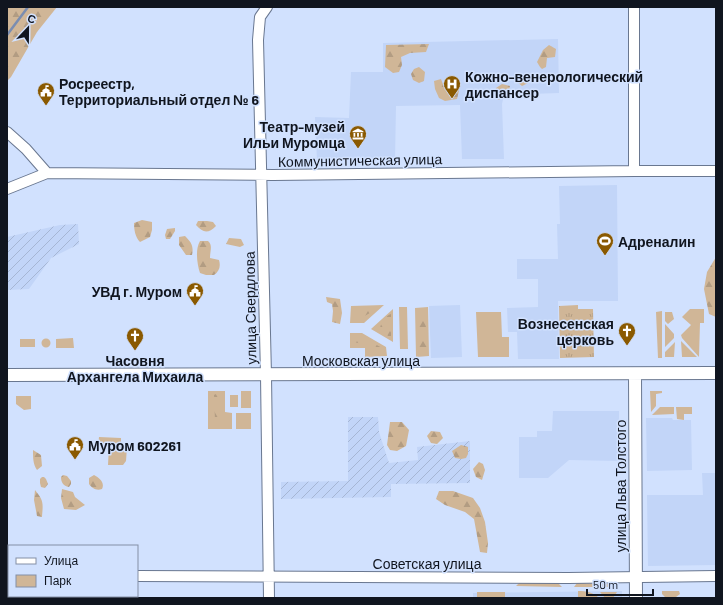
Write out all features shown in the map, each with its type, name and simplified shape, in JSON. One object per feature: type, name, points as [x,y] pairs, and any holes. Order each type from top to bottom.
[{"type":"street","name":"улица Свердлова","points":[[267,7],[260,17],[258,40],[266,375],[269,598]]},
{"type":"street","points":[[634,7],[634,171]]},
{"type":"street","points":[[7,132],[26,149],[47,173]]},
{"type":"street","name":"Коммунистическая улица","points":[[7,189],[47,173],[261,175],[716,171]]},
{"type":"street","name":"Московская улица","points":[[7,375],[716,373]]},
{"type":"street","name":"улица Льва Толстого","points":[[635,374],[636,598]]},
{"type":"street","name":"Советская улица","points":[[138,576],[561,578],[716,576]]},
{"type":"shaded area","points":[[558,39],[559,93],[504,95],[502,104],[504,159],[462,159],[460,105],[396,106],[395,160],[317,161],[315,117],[349,118],[351,72],[383,72],[383,43]]},
{"type":"shaded area","points":[[617,185],[618,301],[558,301],[559,359],[518,359],[517,332],[508,332],[507,308],[538,307],[538,279],[517,279],[517,259],[558,259],[557,224],[560,224],[559,186]]},
{"type":"shaded area","points":[[78,224],[79,244],[51,258],[29,289],[7,290],[7,237],[60,225]]},
{"type":"shaded area","points":[[460,305],[462,357],[431,358],[429,306]]},
{"type":"shaded area","points":[[553,411],[619,411],[619,461],[569,460],[548,478],[519,478],[519,437],[537,437],[537,431],[552,431]]},
{"type":"shaded area","points":[[348,417],[378,417],[379,432],[389,463],[418,460],[417,447],[470,441],[470,483],[391,484],[391,497],[281,499],[281,482],[348,481]]},
{"type":"shaded area","points":[[646,418],[691,420],[692,470],[647,471]]},
{"type":"shaded area","points":[[702,473],[716,473],[716,565],[648,566],[647,495],[703,495]]},
{"type":"shaded area","points":[[622,591],[622,598],[473,598],[473,593]]},
{"type":"green space","points":[[7,7],[57,7],[37,32],[11,77],[7,81]]},
{"type":"green space","points":[[429,44],[426,52],[410,53],[401,57],[402,65],[399,72],[393,73],[385,67],[386,45]]},
{"type":"green space","points":[[549,45],[556,49],[555,57],[547,58],[546,67],[542,69],[537,62],[543,50]]},
{"type":"green space","points":[[419,67],[425,72],[424,81],[419,83],[413,80],[411,74],[414,69]]},
{"type":"green space","points":[[520,75],[528,77],[528,83],[522,86],[516,81]]},
{"type":"green space","points":[[441,79],[445,90],[450,90],[455,81],[458,80],[459,91],[457,99],[445,101],[439,98],[435,89],[434,81]]},
{"type":"green space","points":[[502,84],[510,86],[509,91],[503,93],[499,100],[497,99],[495,93],[496,88]]},
{"type":"green space","points":[[142,220],[152,222],[152,230],[150,237],[140,242],[136,235],[134,223]]},
{"type":"green space","points":[[198,221],[213,222],[216,226],[206,232],[201,230],[196,225]]},
{"type":"green space","points":[[175,228],[175,231],[170,239],[166,239],[165,235],[167,229]]},
{"type":"green space","points":[[185,236],[192,244],[192,255],[186,255],[179,245],[179,237]]},
{"type":"green space","points":[[229,238],[241,239],[244,245],[240,247],[226,244]]},
{"type":"green space","points":[[200,241],[208,241],[210,243],[210,258],[219,260],[219,269],[214,275],[200,273],[197,248]]},
{"type":"green space","points":[[716,257],[716,317],[709,314],[704,289],[707,272]]},
{"type":"green space","points":[[326,297],[340,299],[342,313],[340,324],[332,322],[332,304],[327,302]]},
{"type":"green space","points":[[384,305],[364,323],[350,323],[351,306]]},
{"type":"green space","points":[[578,305],[578,309],[593,309],[594,357],[560,358],[559,306]]},
{"type":"green space","points":[[378,307],[376,310],[360,319],[354,319],[355,311]]},
{"type":"green space","points":[[399,307],[407,307],[408,349],[400,349]]},
{"type":"green space","points":[[428,307],[429,356],[416,357],[415,308]]},
{"type":"green space","points":[[393,309],[393,342],[371,329]]},
{"type":"green space","points":[[422,309],[425,312],[427,347],[423,350],[418,346],[416,311]]},
{"type":"green space","points":[[690,309],[704,309],[704,323],[700,323],[699,357],[681,335],[691,325],[682,317]]},
{"type":"green space","points":[[662,311],[662,358],[658,358],[656,312]]},
{"type":"green space","points":[[476,312],[501,312],[502,337],[509,337],[509,357],[478,357]]},
{"type":"green space","points":[[665,312],[672,312],[674,319],[668,324],[665,321]]},
{"type":"green space","points":[[391,314],[391,336],[388,336],[380,328],[387,316]]},
{"type":"green space","points":[[665,324],[674,334],[674,338],[665,347]]},
{"type":"green space","points":[[350,333],[362,333],[386,347],[387,356],[365,357],[365,348],[350,348]]},
{"type":"green space","points":[[353,336],[360,336],[384,349],[384,352],[378,352],[363,344],[353,342]]},
{"type":"green space","points":[[46,338],[51,343],[46,348],[41,343]]},
{"type":"green space","points":[[73,338],[74,348],[56,348],[56,339]]},
{"type":"green space","points":[[20,339],[35,339],[35,347],[20,347]]},
{"type":"green space","points":[[681,341],[697,357],[682,357]]},
{"type":"green space","points":[[675,342],[674,357],[665,357],[665,352]]},
{"type":"green space","points":[[208,391],[225,391],[225,412],[232,413],[232,429],[208,429]]},
{"type":"green space","points":[[241,391],[251,391],[251,408],[241,408]]},
{"type":"green space","points":[[650,391],[662,391],[662,393],[656,394],[656,406],[651,412]]},
{"type":"green space","points":[[218,393],[221,395],[221,420],[218,422],[215,420],[214,395]]},
{"type":"green space","points":[[230,395],[238,395],[238,407],[230,407]]},
{"type":"green space","points":[[16,396],[31,396],[31,409],[24,410],[16,404]]},
{"type":"green space","points":[[660,407],[674,407],[674,414],[652,415]]},
{"type":"green space","points":[[676,407],[692,407],[692,414],[684,414],[684,420],[677,419]]},
{"type":"green space","points":[[236,413],[251,413],[251,429],[236,429]]},
{"type":"green space","points":[[390,422],[402,422],[409,430],[406,446],[397,451],[390,450],[387,445]]},
{"type":"green space","points":[[431,431],[440,432],[443,438],[437,444],[431,443],[427,436]]},
{"type":"green space","points":[[99,437],[121,438],[121,446],[127,447],[126,461],[123,465],[108,465],[109,446],[98,446]]},
{"type":"green space","points":[[461,445],[468,447],[468,454],[466,458],[455,458],[452,451]]},
{"type":"green space","points":[[33,450],[41,455],[42,466],[37,470],[33,458]]},
{"type":"green space","points":[[479,462],[483,464],[485,470],[482,480],[476,477],[473,469]]},
{"type":"green space","points":[[63,475],[67,476],[71,481],[69,487],[65,486],[62,482],[61,477]]},
{"type":"green space","points":[[94,475],[101,481],[103,485],[102,489],[94,489],[89,484],[89,478]]},
{"type":"green space","points":[[42,477],[46,479],[48,484],[45,488],[41,487],[40,479]]},
{"type":"green space","points":[[62,489],[73,492],[75,497],[85,505],[76,510],[64,509],[61,498]]},
{"type":"green space","points":[[35,490],[42,502],[42,517],[37,516],[34,500]]},
{"type":"green space","points":[[439,491],[453,491],[473,498],[480,508],[485,522],[488,543],[487,553],[480,552],[474,519],[465,512],[445,505],[436,499]]},
{"type":"green space","points":[[519,583],[558,583],[562,587],[516,586]]},
{"type":"green space","points":[[577,583],[617,584],[618,587],[574,587]]},
{"type":"green space","points":[[578,591],[589,592],[599,598],[578,597]]},
{"type":"green space","points":[[662,591],[679,591],[680,594],[676,597],[665,597],[662,594]]},
{"type":"green space","points":[[477,592],[505,592],[505,598],[477,598]]},
{"type":"green space","points":[[600,592],[617,592],[613,598],[605,598]]},
{"type":"waterway","points":[[7,35],[28,7]]},
{"type":"place","name":"Кожно-венерологический диспансер","points":[[452,99]]},
{"type":"place","name":"Росреестр, Территориальный отдел № 6","points":[[46,106]]},
{"type":"place","name":"Театр-музей Ильи Муромца","points":[[358,149]]},
{"type":"place","name":"Адреналин","points":[[605,256]]},
{"type":"place","name":"УВД г. Муром","points":[[195,306]]},
{"type":"place","name":"Вознесенская церковь","points":[[627,346]]},
{"type":"place","name":"Часовня Архангела Михаила","points":[[135,351]]},
{"type":"place","name":"Муром 602261","points":[[75,460]]}]
